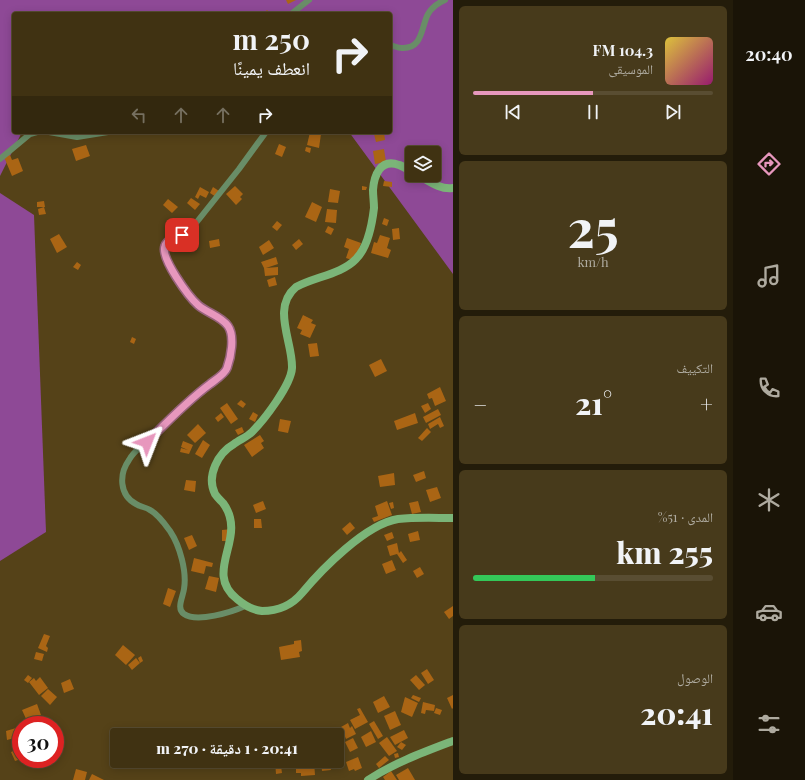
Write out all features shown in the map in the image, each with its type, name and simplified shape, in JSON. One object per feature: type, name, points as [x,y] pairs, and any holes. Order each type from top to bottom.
[{"type":"main road","points":[[405,168],[400,165],[386,165],[379,170],[375,176],[372,224],[366,242],[357,258],[347,267],[301,285],[291,291],[288,295],[283,311],[292,368],[288,382],[264,419],[251,433],[230,446],[217,460],[213,477],[215,493],[229,514],[232,530],[224,565],[223,574],[225,584],[229,593],[245,606],[260,611],[279,609],[296,599],[318,574],[342,551],[376,528],[397,519],[453,518]]},
{"type":"main road","points":[[430,182],[439,187],[448,189],[453,188]]},
{"type":"main road","points":[[368,780],[377,774],[418,755],[453,741]]},
{"type":"street","points":[[294,12],[309,0]]},
{"type":"street","points":[[392,46],[402,48],[412,47],[421,38],[428,13],[437,3],[445,0]]},
{"type":"street","points":[[0,159],[30,134]]},
{"type":"street","points":[[61,134],[77,137],[96,134]]},
{"type":"street","points":[[245,606],[228,613],[211,616],[186,616],[181,612],[180,607],[184,589],[185,573],[182,558],[171,532],[162,520],[150,509],[136,504],[126,497],[122,476],[129,459],[196,394],[216,379],[226,369],[231,348],[229,327],[221,319],[199,306],[185,290],[168,262],[164,252],[168,241],[182,235],[192,228],[265,134]]},
{"type":"shaded area","points":[[0,0],[453,0],[453,274],[350,134],[392,134],[392,12],[12,12],[12,134],[21,134],[0,176]]},
{"type":"shaded area","points":[[0,193],[34,215],[46,532],[0,561]]},
{"type":"building","points":[[286,0],[296,0],[288,4]]},
{"type":"building","points":[[310,134],[321,134],[319,148],[307,145]]},
{"type":"building","points":[[374,134],[384,134],[385,140],[376,142]]},
{"type":"building","points":[[279,144],[286,147],[282,157],[275,154]]},
{"type":"building","points":[[86,145],[90,156],[76,161],[72,149]]},
{"type":"building","points":[[306,147],[311,148],[310,153],[305,151]]},
{"type":"building","points":[[384,149],[386,162],[375,164],[373,151]]},
{"type":"building","points":[[10,155],[12,160],[18,158],[23,171],[12,176],[4,157]]},
{"type":"building","points":[[384,181],[392,182],[392,187],[383,186]]},
{"type":"building","points":[[235,186],[243,194],[240,197],[242,199],[236,205],[226,194]]},
{"type":"building","points":[[362,186],[367,187],[366,190],[362,190]]},
{"type":"building","points":[[200,187],[209,192],[206,198],[200,195],[198,199],[195,197]]},
{"type":"building","points":[[213,187],[219,191],[216,197],[210,193]]},
{"type":"building","points":[[330,189],[340,191],[338,203],[328,202]]},
{"type":"building","points":[[191,198],[200,204],[195,210],[187,203]]},
{"type":"building","points":[[168,199],[178,207],[172,213],[163,205]]},
{"type":"building","points":[[44,201],[45,207],[37,207],[37,202]]},
{"type":"building","points":[[312,202],[322,207],[316,222],[305,217]]},
{"type":"building","points":[[44,207],[46,214],[39,215],[38,209]]},
{"type":"building","points":[[327,209],[337,210],[336,223],[325,222]]},
{"type":"building","points":[[384,218],[389,220],[387,226],[382,224]]},
{"type":"building","points":[[277,221],[282,225],[277,231],[272,227]]},
{"type":"building","points":[[328,226],[334,229],[331,235],[325,232]]},
{"type":"building","points":[[399,228],[400,239],[393,240],[392,229]]},
{"type":"building","points":[[59,234],[67,247],[57,253],[50,239]]},
{"type":"building","points":[[380,235],[390,238],[387,248],[391,250],[388,258],[371,253],[374,242],[377,243]]},
{"type":"building","points":[[347,238],[361,243],[355,261],[346,258],[349,249],[344,247]]},
{"type":"building","points":[[219,239],[220,246],[210,248],[209,241]]},
{"type":"building","points":[[299,239],[303,244],[296,250],[292,245]]},
{"type":"building","points":[[269,240],[274,248],[263,255],[259,247]]},
{"type":"building","points":[[276,257],[278,264],[266,268],[278,267],[278,275],[265,276],[264,268],[261,262]]},
{"type":"building","points":[[77,262],[81,265],[78,270],[73,267]]},
{"type":"building","points":[[275,277],[277,285],[269,287],[267,280]]},
{"type":"building","points":[[303,315],[313,320],[311,323],[316,325],[310,338],[300,334],[302,330],[297,328]]},
{"type":"building","points":[[132,337],[136,339],[134,344],[130,342]]},
{"type":"building","points":[[317,343],[319,356],[310,357],[308,344]]},
{"type":"building","points":[[381,359],[387,371],[375,377],[369,365]]},
{"type":"building","points":[[440,387],[446,401],[435,406],[432,398],[429,399],[427,394]]},
{"type":"building","points":[[241,400],[246,404],[243,408],[237,404]]},
{"type":"building","points":[[227,403],[238,419],[231,424],[220,408]]},
{"type":"building","points":[[428,403],[431,409],[425,413],[421,406]]},
{"type":"building","points":[[438,409],[441,415],[426,423],[423,417]]},
{"type":"building","points":[[253,412],[258,415],[255,422],[249,419]]},
{"type":"building","points":[[221,413],[224,417],[218,422],[215,418]]},
{"type":"building","points":[[415,413],[418,423],[397,430],[394,421]]},
{"type":"building","points":[[440,417],[444,426],[440,428],[438,424],[430,429],[428,424]]},
{"type":"building","points":[[280,419],[291,421],[288,433],[278,431]]},
{"type":"building","points":[[198,424],[206,433],[195,443],[187,435]]},
{"type":"building","points":[[242,427],[244,432],[238,435],[235,430]]},
{"type":"building","points":[[427,428],[431,432],[422,441],[418,438]]},
{"type":"building","points":[[260,435],[264,441],[261,443],[264,448],[252,457],[244,445]]},
{"type":"building","points":[[203,440],[210,445],[202,458],[195,454]]},
{"type":"building","points":[[183,441],[193,445],[189,454],[180,452],[181,448],[188,450],[181,447]]},
{"type":"building","points":[[424,471],[426,478],[416,482],[413,475]]},
{"type":"building","points":[[394,473],[395,485],[380,487],[378,476]]},
{"type":"building","points":[[186,480],[196,481],[195,492],[184,490]]},
{"type":"building","points":[[437,487],[441,498],[430,502],[426,490]]},
{"type":"building","points":[[263,501],[266,509],[256,513],[253,505]]},
{"type":"building","points":[[387,501],[392,515],[374,522],[372,518],[378,516],[375,506]]},
{"type":"building","points":[[418,501],[421,512],[412,514],[409,503]]},
{"type":"building","points":[[393,502],[394,508],[391,509],[389,503]]},
{"type":"building","points":[[254,519],[261,519],[262,528],[254,528]]},
{"type":"building","points":[[350,522],[355,528],[347,535],[342,529]]},
{"type":"building","points":[[232,529],[232,541],[222,541],[222,530]]},
{"type":"building","points":[[418,531],[420,540],[410,542],[408,534]]},
{"type":"building","points":[[392,532],[394,538],[387,541],[384,535]]},
{"type":"building","points":[[192,535],[197,546],[189,550],[184,538]]},
{"type":"building","points":[[397,543],[399,553],[401,551],[407,560],[403,563],[397,554],[390,556],[387,546]]},
{"type":"building","points":[[194,558],[213,563],[212,567],[206,566],[204,574],[191,571]]},
{"type":"building","points":[[392,560],[396,570],[386,574],[382,564]]},
{"type":"building","points":[[420,567],[424,574],[417,578],[413,571]]},
{"type":"building","points":[[209,576],[219,578],[216,592],[205,589]]},
{"type":"building","points":[[168,588],[176,591],[170,607],[163,604]]},
{"type":"building","points":[[453,606],[453,616],[449,619],[444,612]]},
{"type":"building","points":[[44,634],[50,636],[46,646],[48,648],[47,652],[38,648]]},
{"type":"building","points":[[301,640],[302,651],[299,652],[300,657],[281,660],[279,647],[294,644],[294,641]]},
{"type":"building","points":[[123,645],[135,655],[126,665],[115,655]]},
{"type":"building","points":[[36,652],[44,654],[42,661],[34,659]]},
{"type":"building","points":[[141,656],[143,661],[140,663],[138,658]]},
{"type":"building","points":[[136,658],[140,663],[132,670],[128,665]]},
{"type":"building","points":[[427,669],[434,680],[428,684],[421,673]]},
{"type":"building","points":[[28,675],[32,678],[28,683],[24,680]]},
{"type":"building","points":[[416,675],[425,685],[419,690],[410,680]]},
{"type":"building","points":[[40,677],[48,688],[39,695],[29,682],[34,678],[36,681]]},
{"type":"building","points":[[70,679],[74,689],[64,693],[61,683]]},
{"type":"building","points":[[48,689],[57,697],[50,705],[41,696]]},
{"type":"building","points":[[413,695],[421,698],[419,702],[411,698]]},
{"type":"building","points":[[453,695],[453,708],[452,709],[447,698]]},
{"type":"building","points":[[384,696],[390,707],[378,713],[373,702]]},
{"type":"building","points":[[405,697],[418,703],[412,717],[401,712]]},
{"type":"building","points":[[423,702],[435,705],[434,711],[426,710],[425,714],[421,713]]},
{"type":"building","points":[[37,704],[41,715],[25,716],[22,710]]},
{"type":"building","points":[[360,708],[368,722],[355,729],[350,720],[360,715],[357,709]]},
{"type":"building","points":[[436,708],[442,710],[440,715],[434,713]]},
{"type":"building","points":[[395,711],[401,725],[390,730],[384,716]]},
{"type":"building","points":[[374,721],[383,736],[378,739],[369,724]]},
{"type":"building","points":[[348,723],[350,728],[352,726],[356,734],[346,739],[344,728],[341,727]]},
{"type":"building","points":[[12,729],[12,739],[7,740],[6,731]]},
{"type":"building","points":[[404,730],[408,738],[395,745],[390,737]]},
{"type":"building","points":[[371,731],[376,742],[366,747],[361,737]]},
{"type":"building","points":[[387,737],[397,751],[389,756],[379,743]]},
{"type":"building","points":[[353,738],[358,748],[350,752],[345,742]]},
{"type":"building","points":[[401,742],[406,745],[402,750],[397,747]]},
{"type":"building","points":[[398,753],[399,757],[395,758],[394,754]]},
{"type":"building","points":[[385,756],[389,760],[379,768],[376,764]]},
{"type":"building","points":[[358,757],[362,768],[355,771],[354,769],[349,771],[346,762]]},
{"type":"building","points":[[276,768],[281,768],[282,773],[276,774]]},
{"type":"building","points":[[296,768],[314,768],[315,775],[301,776],[301,773],[296,773]]},
{"type":"building","points":[[322,768],[331,768],[331,770],[322,771]]},
{"type":"building","points":[[408,768],[415,780],[399,780],[396,775]]},
{"type":"building","points":[[76,769],[87,772],[85,780],[73,780]]},
{"type":"building","points":[[391,771],[397,780],[385,780],[383,777]]},
{"type":"building","points":[[92,774],[104,780],[89,780]]},
{"type":"route","points":[[147,442],[196,394],[216,379],[226,369],[231,348],[229,327],[221,319],[199,306],[185,290],[168,262],[164,252],[165,246],[168,241],[182,235]]}]
